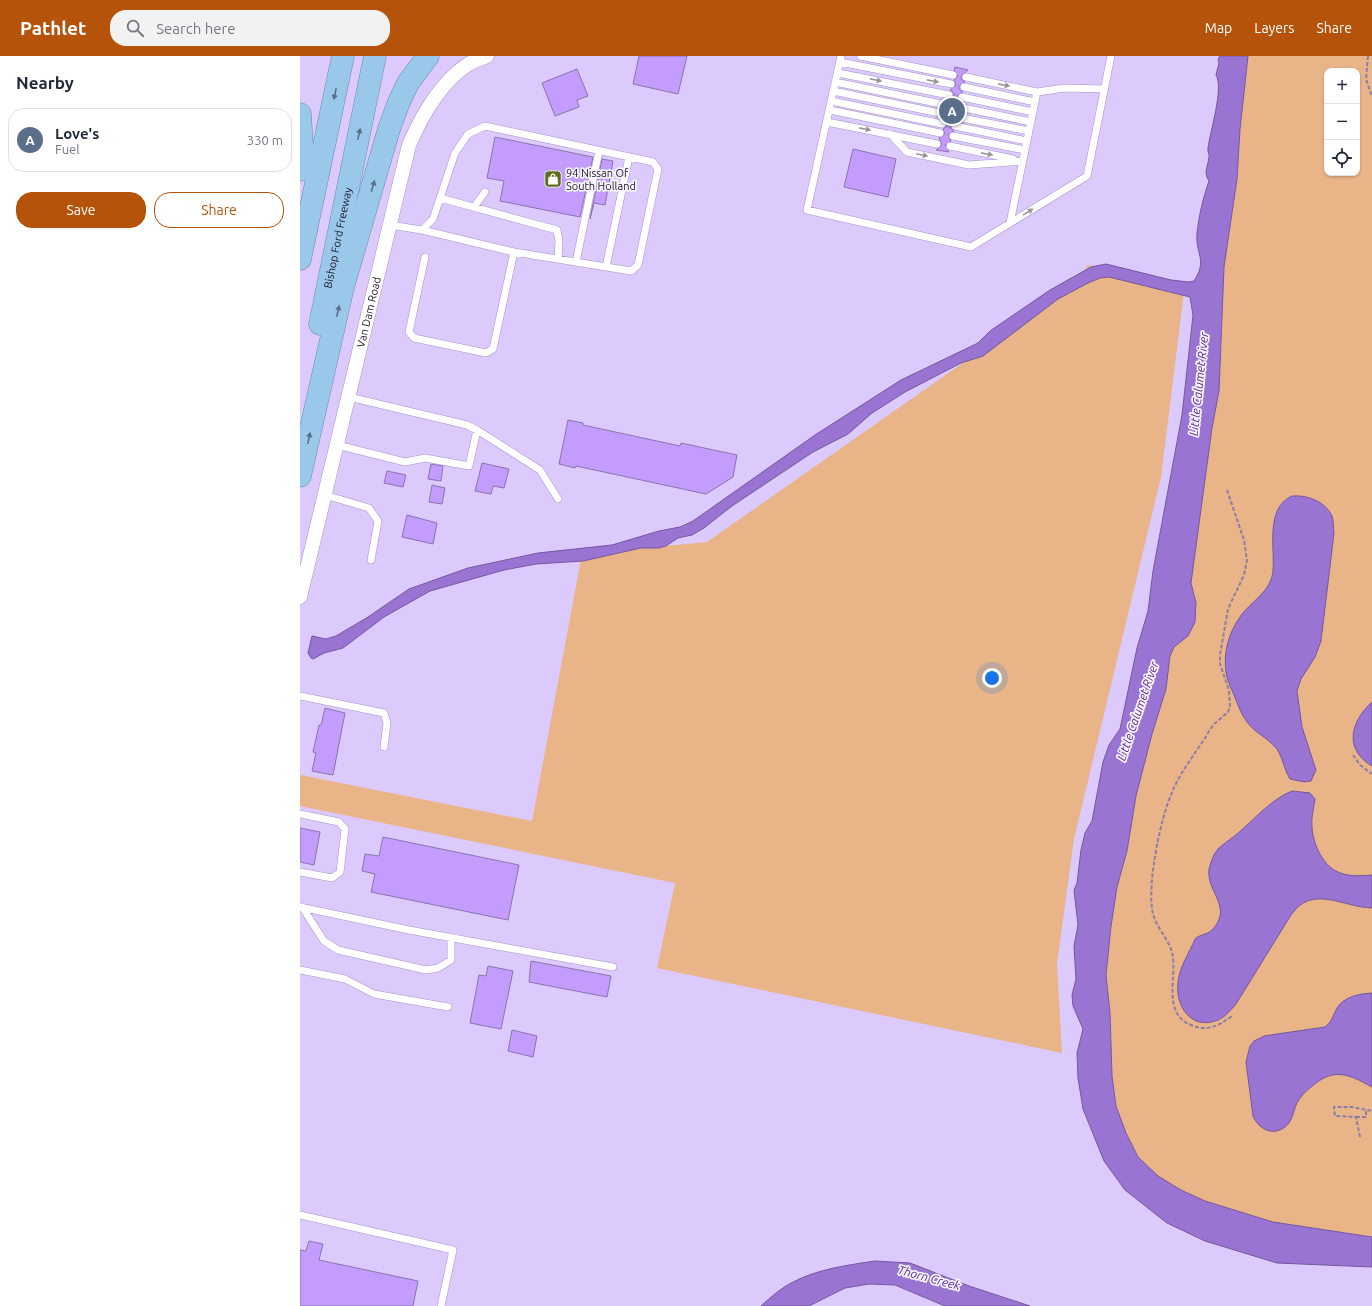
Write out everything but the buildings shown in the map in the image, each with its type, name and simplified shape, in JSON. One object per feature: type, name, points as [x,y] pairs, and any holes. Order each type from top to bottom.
[{"type":"highway","points":[[300,259],[343,56]]},
{"type":"highway","name":"Bishop Ford Freeway","points":[[300,419],[375,56]]},
{"type":"highway","points":[[300,476],[344,287],[389,129],[408,83],[428,56]]},
{"type":"highway","points":[[300,114],[302,146],[300,170]]},
{"type":"street","name":"Van Dam Road","points":[[300,597],[409,145],[418,124],[442,88],[467,64],[487,56]]},
{"type":"lane","points":[[861,56],[953,74]]},
{"type":"lane","points":[[951,84],[841,59],[807,210],[971,247],[1087,176],[1111,56]]},
{"type":"lane","points":[[838,73],[949,94]]},
{"type":"lane","points":[[966,77],[1037,92],[1065,88],[1104,89]]},
{"type":"lane","points":[[835,82],[946,105]]},
{"type":"lane","points":[[964,87],[1035,102]]},
{"type":"lane","points":[[833,91],[944,114]]},
{"type":"lane","points":[[1010,223],[1037,92]]},
{"type":"lane","points":[[962,97],[1033,112]]},
{"type":"lane","points":[[831,101],[942,124]]},
{"type":"lane","points":[[959,108],[1031,122]]},
{"type":"lane","points":[[830,110],[940,133]]},
{"type":"lane","points":[[957,117],[1029,131]]},
{"type":"lane","points":[[827,122],[938,144]]},
{"type":"lane","points":[[390,225],[422,230],[514,252],[631,271],[638,265],[658,169],[653,162],[485,126],[468,134],[455,153],[433,219],[422,230]]},
{"type":"lane","points":[[955,126],[1027,141]]},
{"type":"lane","points":[[890,134],[907,152],[969,165],[1023,161]]},
{"type":"lane","points":[[953,136],[1025,150]]},
{"type":"lane","points":[[950,146],[1023,161]]},
{"type":"lane","points":[[576,262],[599,151]]},
{"type":"lane","points":[[606,267],[628,157]]},
{"type":"lane","points":[[474,207],[485,192]]},
{"type":"lane","points":[[440,198],[557,230],[560,241],[558,259]]},
{"type":"lane","points":[[425,257],[409,332],[414,338],[486,353],[493,349],[514,252]]},
{"type":"lane","points":[[349,397],[467,425],[540,470],[558,499]]},
{"type":"lane","points":[[337,446],[406,462],[425,458],[469,466],[477,430]]},
{"type":"lane","points":[[325,495],[369,508],[378,522],[371,560]]},
{"type":"lane","points":[[300,696],[384,713],[387,723],[384,747]]},
{"type":"lane","points":[[300,814],[340,822],[345,829],[340,872],[332,878],[300,872]]},
{"type":"lane","points":[[301,907],[324,941],[338,950],[426,970],[438,968],[451,960],[451,937]]},
{"type":"lane","points":[[301,907],[613,967]]},
{"type":"lane","points":[[300,970],[345,979],[374,994],[448,1007]]},
{"type":"lane","points":[[300,1216],[453,1250],[441,1306]]},
{"type":"path","points":[[1368,56],[1366,79],[1372,97]]},
{"type":"path","points":[[1227,490],[1244,540],[1247,560],[1244,575],[1228,609],[1220,651],[1220,664],[1229,690],[1230,707],[1228,712],[1213,725],[1171,795],[1154,862],[1152,909],[1154,917],[1170,945],[1172,954],[1173,1001],[1179,1018],[1185,1023],[1204,1029],[1218,1026],[1232,1016]]},
{"type":"path","points":[[1353,755],[1360,765],[1372,774]]},
{"type":"path","points":[[1366,1110],[1366,1117],[1335,1116],[1334,1107],[1352,1107],[1372,1111]]},
{"type":"path","points":[[1356,1117],[1360,1136]]},
{"type":"shaded area","points":[[1248,56],[1372,56],[1372,1237],[1273,1222],[1205,1201],[1181,1190],[1158,1176],[1138,1157],[1126,1133],[1116,1106],[1112,1076],[1110,1013],[1106,975],[1111,926],[1117,887],[1127,851],[1136,796],[1152,734],[1166,689],[1170,656],[1174,647],[1188,636],[1196,603],[1191,583],[1212,428],[1219,391],[1224,267],[1237,179],[1240,130]]},
{"type":"shaded area","points":[[1087,265],[1185,284],[1161,477],[1074,839],[1057,964],[1062,1053],[657,968],[675,883],[300,806],[300,775],[532,821],[582,554],[707,542],[1084,278]]},
{"type":"water","name":"Little Calumet River","points":[[1220,56],[1248,56],[1240,129],[1237,179],[1224,267],[1219,391],[1212,428],[1191,583],[1196,603],[1195,622],[1188,636],[1174,647],[1170,656],[1166,689],[1152,734],[1136,796],[1127,851],[1117,887],[1106,975],[1110,1013],[1112,1076],[1116,1106],[1126,1133],[1138,1157],[1158,1176],[1181,1190],[1205,1201],[1273,1222],[1372,1237],[1372,1267],[1277,1263],[1205,1241],[1167,1223],[1125,1190],[1104,1161],[1083,1109],[1078,1078],[1077,1053],[1083,1029],[1073,1006],[1072,995],[1076,979],[1074,946],[1078,925],[1074,890],[1077,883],[1081,850],[1085,833],[1092,821],[1103,762],[1109,745],[1120,729],[1137,648],[1148,611],[1153,571],[1182,415],[1193,315],[1190,297],[1109,277],[1100,278],[1058,299],[983,356],[961,363],[905,392],[872,413],[848,434],[813,452],[732,506],[704,528],[692,535],[678,538],[666,546],[659,548],[641,548],[583,561],[536,564],[504,570],[430,591],[384,617],[343,648],[324,653],[313,659],[308,653],[312,636],[326,639],[336,636],[368,617],[409,589],[468,568],[538,553],[612,545],[659,531],[680,527],[693,521],[815,435],[901,380],[978,343],[990,331],[1050,290],[1091,267],[1106,264],[1171,280],[1189,282],[1194,281],[1198,274],[1201,262],[1197,233],[1209,181],[1206,175],[1209,156],[1208,149],[1218,100],[1218,81],[1216,75],[1219,63],[1218,59]]},
{"type":"water","points":[[1292,496],[1303,496],[1314,499],[1324,505],[1332,516],[1334,533],[1321,641],[1315,657],[1301,679],[1297,691],[1302,727],[1316,770],[1311,781],[1304,782],[1290,779],[1277,749],[1250,726],[1245,719],[1228,681],[1225,665],[1226,650],[1236,623],[1244,611],[1265,591],[1269,585],[1273,571],[1273,529],[1275,519],[1278,510],[1284,502]]},
{"type":"water","points":[[1372,702],[1372,766],[1357,752],[1353,735],[1359,718]]},
{"type":"water","points":[[1292,791],[1310,793],[1315,799],[1312,832],[1319,852],[1326,863],[1340,873],[1358,876],[1372,875],[1372,908],[1318,899],[1308,901],[1299,906],[1291,915],[1236,1004],[1221,1019],[1208,1023],[1200,1022],[1187,1014],[1182,1007],[1179,1000],[1178,982],[1183,965],[1195,939],[1211,931],[1218,921],[1220,906],[1209,877],[1209,869],[1212,859],[1222,845],[1237,834],[1263,810],[1277,799]]},
{"type":"water","points":[[1372,993],[1372,1087],[1348,1076],[1334,1075],[1327,1077],[1319,1081],[1301,1096],[1288,1125],[1280,1130],[1270,1131],[1258,1124],[1253,1116],[1246,1062],[1250,1046],[1254,1041],[1264,1036],[1325,1027],[1331,1021],[1340,1004],[1348,998]]},
{"type":"water","name":"Thorn Creek","points":[[875,1261],[910,1263],[969,1286],[1030,1306],[945,1306],[895,1285],[869,1284],[845,1288],[809,1306],[761,1306],[784,1287],[813,1274],[833,1268]]},
{"type":"place","name":"Love's","points":[[952,111]]},
{"type":"place","name":"94 Nissan Of South Holland","points":[[553,179]]}]
